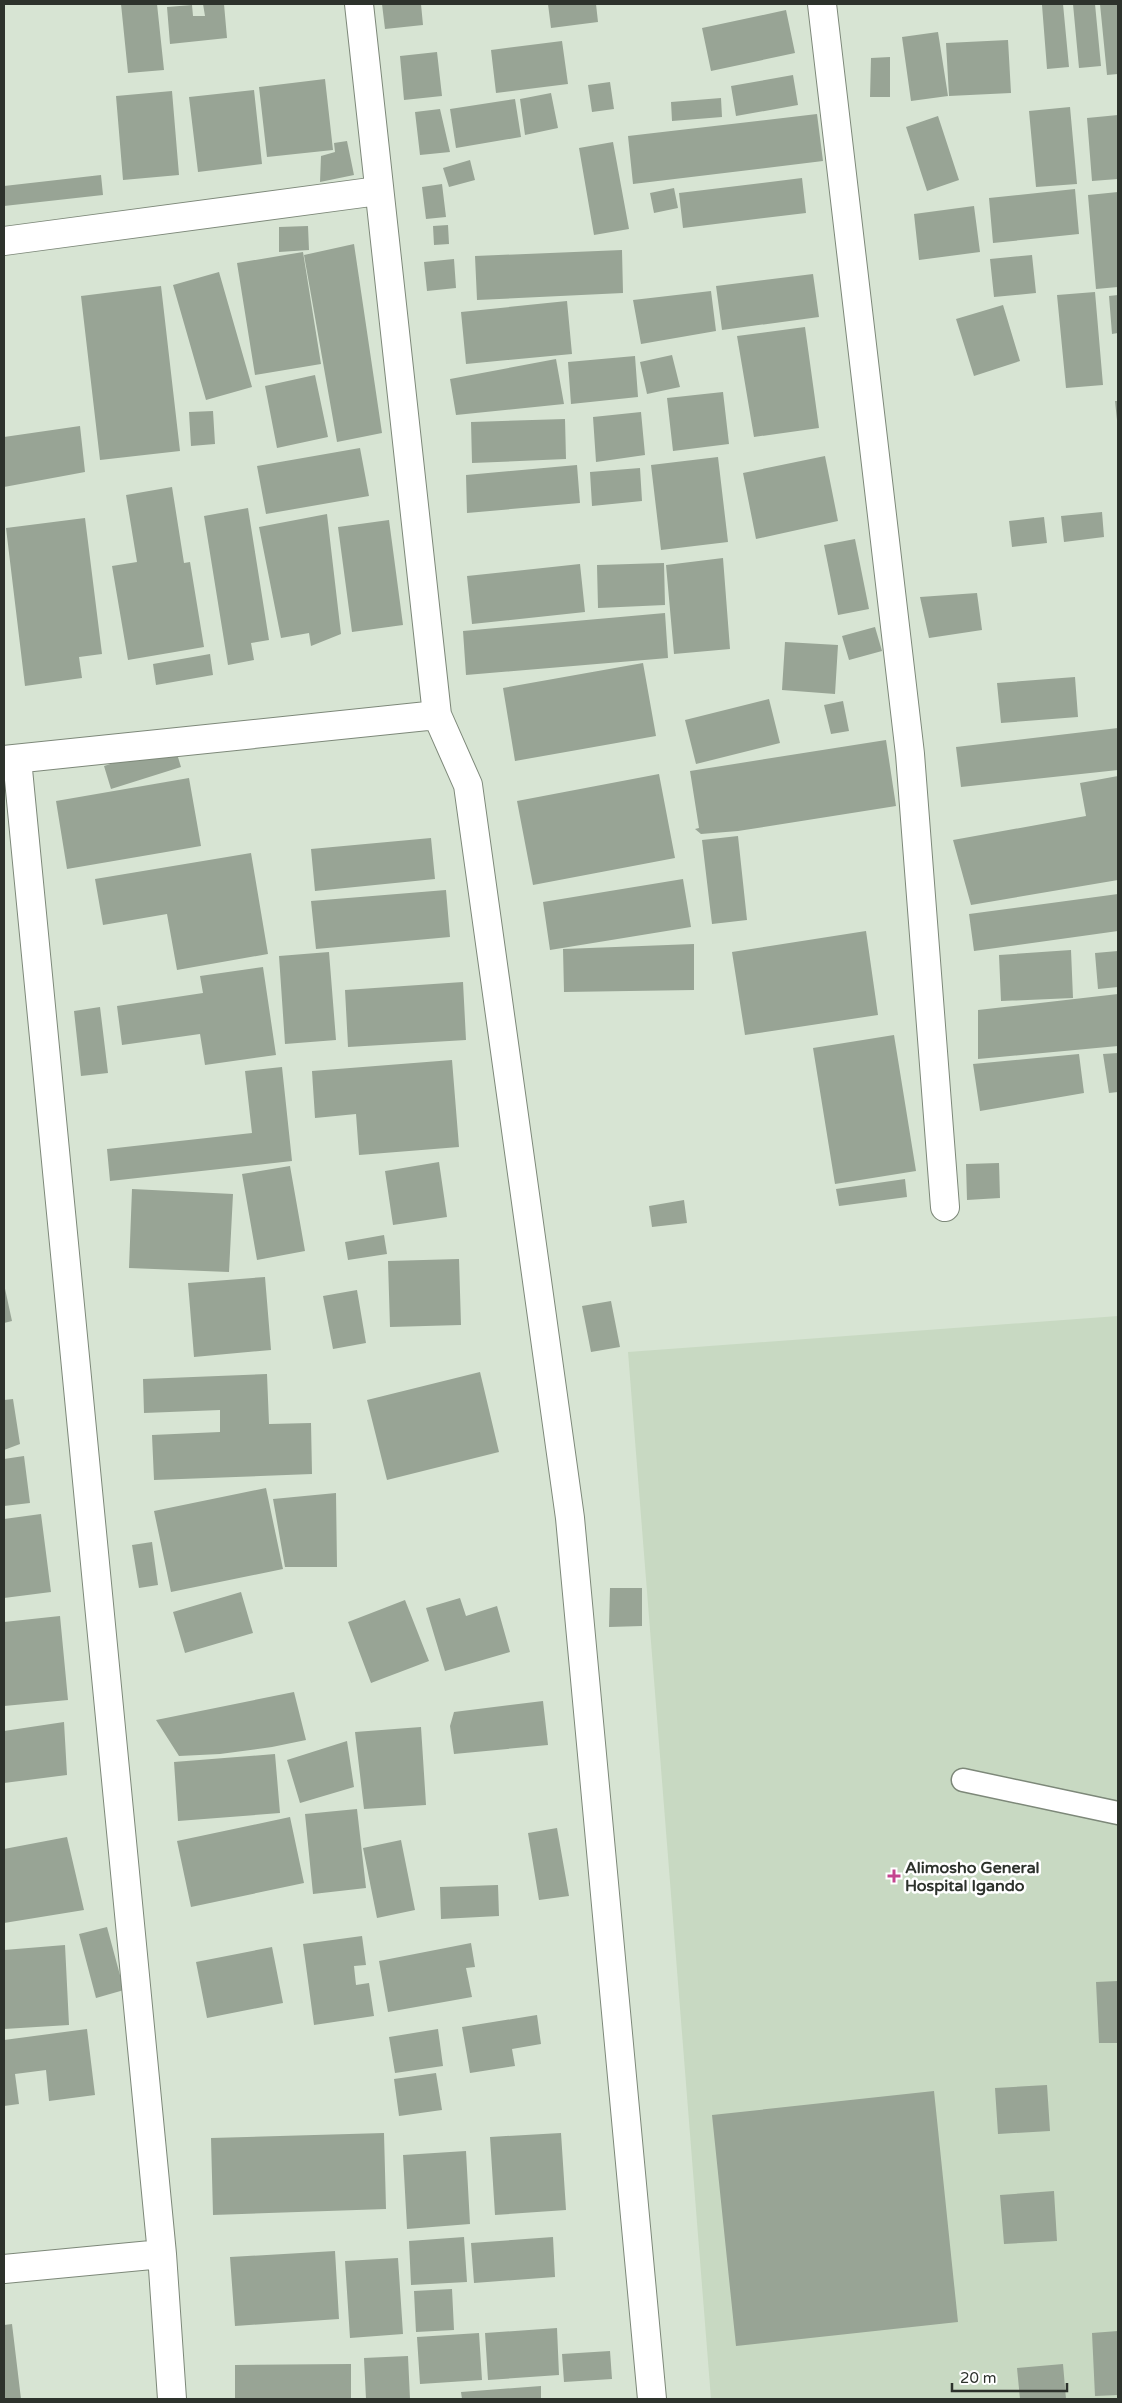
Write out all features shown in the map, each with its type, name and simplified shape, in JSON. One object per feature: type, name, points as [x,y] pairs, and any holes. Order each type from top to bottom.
[{"type":"street","points":[[359,4],[378,191],[437,714],[468,785],[570,1518],[652,2399]]},
{"type":"street","points":[[822,4],[910,754],[945,1207]]},
{"type":"street","points":[[4,241],[378,191]]},
{"type":"street","points":[[172,2399],[162,2254],[10,760],[437,714]]},
{"type":"street","points":[[4,2269],[162,2254]]},
{"type":"lane","points":[[963,1780],[1118,1813]]},
{"type":"shaded area","name":"Alimosho General Hospital Igando","points":[[1118,1316],[1118,2399],[711,2399],[628,1352]]},
{"type":"building","points":[[121,4],[157,4],[164,70],[128,73]]},
{"type":"building","points":[[203,4],[224,4],[227,38],[170,44],[167,7],[192,5],[193,16],[205,16]]},
{"type":"building","points":[[382,4],[421,4],[423,25],[385,29]]},
{"type":"building","points":[[548,4],[596,4],[598,22],[551,28]]},
{"type":"building","points":[[1063,4],[1069,67],[1047,69],[1042,5]]},
{"type":"building","points":[[1073,4],[1095,4],[1101,66],[1079,68]]},
{"type":"building","points":[[1100,4],[1118,4],[1118,74],[1107,75]]},
{"type":"building","points":[[786,10],[795,53],[711,71],[702,28]]},
{"type":"building","points":[[938,32],[948,96],[911,101],[902,37]]},
{"type":"building","points":[[1008,40],[1011,93],[949,96],[946,43]]},
{"type":"building","points":[[562,41],[568,84],[496,93],[491,50]]},
{"type":"building","points":[[437,52],[442,96],[404,100],[400,56]]},
{"type":"building","points":[[890,57],[890,97],[870,97],[871,58]]},
{"type":"building","points":[[793,75],[798,105],[736,116],[731,86]]},
{"type":"building","points":[[325,79],[333,150],[267,157],[259,87]]},
{"type":"building","points":[[610,82],[614,109],[592,112],[588,85]]},
{"type":"building","points":[[254,90],[262,164],[198,172],[189,97]]},
{"type":"building","points":[[172,91],[179,175],[123,180],[116,96]]},
{"type":"building","points":[[551,93],[558,128],[525,135],[520,99]]},
{"type":"building","points":[[721,98],[722,117],[672,121],[671,102]]},
{"type":"building","points":[[515,99],[521,137],[456,148],[450,109]]},
{"type":"building","points":[[1070,107],[1077,184],[1036,187],[1029,111]]},
{"type":"building","points":[[440,109],[450,152],[420,155],[415,112]]},
{"type":"building","points":[[817,114],[823,161],[633,184],[628,136]]},
{"type":"building","points":[[1118,115],[1118,179],[1092,181],[1087,118]]},
{"type":"building","points":[[938,116],[959,180],[927,191],[906,127]]},
{"type":"building","points":[[347,141],[354,175],[320,182],[321,156],[335,152],[334,143]]},
{"type":"building","points":[[613,142],[629,229],[594,235],[579,148]]},
{"type":"building","points":[[470,160],[475,180],[449,187],[443,168]]},
{"type":"building","points":[[101,175],[103,195],[4,206],[4,186]]},
{"type":"building","points":[[802,178],[806,213],[683,228],[679,193]]},
{"type":"building","points":[[442,184],[446,217],[426,219],[422,187]]},
{"type":"building","points":[[674,188],[678,208],[654,213],[650,193]]},
{"type":"building","points":[[1075,189],[1079,234],[993,243],[989,198]]},
{"type":"building","points":[[1118,192],[1118,287],[1096,289],[1088,195]]},
{"type":"building","points":[[974,206],[980,252],[919,260],[914,214]]},
{"type":"building","points":[[448,225],[449,244],[434,245],[433,226]]},
{"type":"building","points":[[308,226],[309,250],[279,252],[279,227]]},
{"type":"building","points":[[354,244],[382,433],[337,442],[304,255]]},
{"type":"building","points":[[622,250],[623,293],[477,300],[475,256]]},
{"type":"building","points":[[303,252],[321,364],[255,375],[237,263]]},
{"type":"building","points":[[1032,255],[1036,293],[994,297],[990,259]]},
{"type":"building","points":[[454,259],[456,288],[427,291],[424,262]]},
{"type":"building","points":[[219,272],[252,387],[206,400],[173,285]]},
{"type":"building","points":[[813,274],[819,317],[722,330],[716,286]]},
{"type":"building","points":[[161,286],[180,451],[100,460],[81,296]]},
{"type":"building","points":[[711,291],[716,331],[641,344],[633,300]]},
{"type":"building","points":[[1095,292],[1103,385],[1066,388],[1057,295]]},
{"type":"building","points":[[1118,295],[1118,333],[1112,334],[1109,296]]},
{"type":"building","points":[[567,301],[572,354],[466,364],[461,312]]},
{"type":"building","points":[[1003,305],[1020,361],[974,376],[956,319]]},
{"type":"building","points":[[805,327],[819,428],[754,437],[737,336]]},
{"type":"building","points":[[672,355],[680,387],[647,394],[640,362]]},
{"type":"building","points":[[635,356],[638,397],[571,404],[568,362]]},
{"type":"building","points":[[556,359],[564,404],[456,415],[450,379]]},
{"type":"building","points":[[315,375],[328,437],[277,448],[265,386]]},
{"type":"building","points":[[723,392],[729,444],[673,451],[667,398]]},
{"type":"building","points":[[1115,401],[1118,401],[1118,420],[1117,420]]},
{"type":"building","points":[[213,411],[215,444],[191,446],[189,412]]},
{"type":"building","points":[[641,412],[645,455],[596,462],[593,417]]},
{"type":"building","points":[[565,419],[566,459],[472,463],[471,422]]},
{"type":"building","points":[[80,426],[85,472],[4,487],[4,437]]},
{"type":"building","points":[[360,448],[369,496],[266,514],[257,466]]},
{"type":"building","points":[[825,456],[838,521],[756,539],[743,473]]},
{"type":"building","points":[[718,457],[728,542],[661,550],[651,465]]},
{"type":"building","points":[[577,465],[580,503],[467,513],[466,475]]},
{"type":"building","points":[[640,468],[642,501],[592,506],[590,472]]},
{"type":"building","points":[[172,487],[184,563],[190,562],[204,647],[128,660],[112,566],[137,562],[126,495]]},
{"type":"building","points":[[248,508],[269,640],[251,643],[254,660],[228,665],[204,516]]},
{"type":"building","points":[[1102,512],[1104,537],[1064,542],[1061,516]]},
{"type":"building","points":[[327,514],[341,634],[311,646],[309,633],[281,638],[259,527]]},
{"type":"building","points":[[1044,517],[1047,543],[1012,547],[1009,521]]},
{"type":"building","points":[[85,518],[102,654],[79,657],[82,678],[25,686],[6,528]]},
{"type":"building","points":[[389,520],[403,625],[352,632],[338,527]]},
{"type":"building","points":[[855,539],[869,609],[838,615],[824,545]]},
{"type":"building","points":[[723,558],[730,649],[674,654],[666,565]]},
{"type":"building","points":[[664,563],[665,605],[598,608],[597,565]]},
{"type":"building","points":[[580,564],[585,612],[472,624],[467,576]]},
{"type":"building","points":[[977,593],[982,630],[929,638],[920,597]]},
{"type":"building","points":[[665,613],[668,658],[466,675],[463,631]]},
{"type":"building","points":[[875,627],[882,651],[849,660],[842,636]]},
{"type":"building","points":[[785,642],[838,645],[835,694],[782,690]]},
{"type":"building","points":[[210,654],[213,675],[156,685],[153,664]]},
{"type":"building","points":[[643,663],[656,736],[515,761],[503,688]]},
{"type":"building","points":[[1075,677],[1078,717],[1001,723],[997,683]]},
{"type":"building","points":[[769,699],[780,743],[696,764],[685,720]]},
{"type":"building","points":[[843,701],[849,731],[831,734],[824,705]]},
{"type":"building","points":[[1118,728],[1118,770],[961,787],[956,747]]},
{"type":"building","points":[[886,740],[896,806],[738,831],[701,834],[695,829],[699,828],[690,771]]},
{"type":"building","points":[[174,744],[181,767],[111,789],[104,766]]},
{"type":"building","points":[[659,774],[675,858],[533,885],[517,801]]},
{"type":"building","points":[[1118,776],[1118,880],[971,905],[953,840],[1086,816],[1080,783]]},
{"type":"building","points":[[189,778],[201,846],[67,869],[56,801]]},
{"type":"building","points":[[738,836],[747,920],[712,924],[702,840]]},
{"type":"building","points":[[431,838],[435,879],[315,891],[311,849]]},
{"type":"building","points":[[251,853],[268,954],[177,970],[167,914],[103,925],[95,879]]},
{"type":"building","points":[[683,879],[691,927],[550,950],[543,902]]},
{"type":"building","points":[[446,890],[450,937],[316,949],[311,901]]},
{"type":"building","points":[[1118,894],[1118,931],[974,951],[969,914]]},
{"type":"building","points":[[866,931],[878,1015],[745,1035],[732,952]]},
{"type":"building","points":[[694,944],[694,990],[564,992],[563,949]]},
{"type":"building","points":[[1071,950],[1073,998],[1001,1001],[999,955]]},
{"type":"building","points":[[1118,951],[1118,987],[1098,989],[1095,953]]},
{"type":"building","points":[[329,952],[336,1040],[285,1044],[279,956]]},
{"type":"building","points":[[263,967],[276,1055],[205,1065],[200,1034],[122,1045],[117,1006],[203,993],[200,976]]},
{"type":"building","points":[[463,982],[466,1040],[348,1047],[345,990]]},
{"type":"building","points":[[1118,994],[1118,1046],[978,1059],[978,1010]]},
{"type":"building","points":[[100,1007],[108,1073],[81,1076],[74,1011]]},
{"type":"building","points":[[894,1035],[916,1171],[835,1184],[813,1048]]},
{"type":"building","points":[[1118,1053],[1118,1092],[1109,1093],[1103,1054]]},
{"type":"building","points":[[1079,1054],[1084,1093],[980,1111],[973,1064]]},
{"type":"building","points":[[452,1060],[459,1147],[359,1155],[356,1114],[315,1118],[312,1071]]},
{"type":"building","points":[[282,1067],[292,1161],[110,1181],[107,1149],[252,1133],[245,1071]]},
{"type":"building","points":[[439,1162],[447,1217],[393,1225],[385,1171]]},
{"type":"building","points":[[999,1163],[1000,1198],[967,1200],[966,1164]]},
{"type":"building","points":[[290,1166],[305,1251],[257,1260],[242,1174]]},
{"type":"building","points":[[905,1179],[907,1197],[839,1206],[836,1189]]},
{"type":"building","points":[[132,1189],[233,1194],[229,1272],[129,1268]]},
{"type":"building","points":[[684,1200],[687,1223],[652,1227],[649,1206]]},
{"type":"building","points":[[384,1235],[387,1254],[348,1260],[345,1242]]},
{"type":"building","points":[[459,1259],[461,1325],[390,1327],[388,1261]]},
{"type":"building","points":[[265,1277],[271,1350],[194,1357],[188,1283]]},
{"type":"building","points":[[4,1284],[12,1321],[4,1323]]},
{"type":"building","points":[[357,1290],[366,1343],[333,1349],[323,1296]]},
{"type":"building","points":[[611,1301],[620,1347],[591,1352],[582,1306]]},
{"type":"building","points":[[480,1372],[499,1452],[387,1480],[367,1400]]},
{"type":"building","points":[[267,1374],[269,1424],[311,1423],[312,1474],[154,1480],[152,1435],[220,1432],[220,1410],[144,1413],[143,1379]]},
{"type":"building","points":[[13,1399],[20,1444],[4,1450],[4,1400]]},
{"type":"building","points":[[24,1456],[30,1503],[4,1506],[4,1459]]},
{"type":"building","points":[[266,1488],[283,1569],[171,1592],[154,1511]]},
{"type":"building","points":[[336,1493],[337,1567],[285,1567],[273,1499]]},
{"type":"building","points":[[41,1514],[51,1592],[4,1598],[4,1519]]},
{"type":"building","points":[[152,1542],[158,1585],[139,1588],[132,1545]]},
{"type":"building","points":[[610,1588],[642,1588],[642,1626],[609,1627]]},
{"type":"building","points":[[241,1592],[253,1633],[185,1653],[173,1612]]},
{"type":"building","points":[[460,1598],[466,1616],[497,1606],[510,1652],[445,1671],[426,1608]]},
{"type":"building","points":[[405,1600],[429,1661],[371,1683],[348,1622]]},
{"type":"building","points":[[60,1616],[68,1700],[4,1706],[4,1622]]},
{"type":"building","points":[[294,1692],[306,1740],[272,1747],[220,1754],[179,1756],[156,1720]]},
{"type":"building","points":[[543,1701],[548,1745],[454,1754],[450,1726],[454,1712]]},
{"type":"building","points":[[64,1722],[67,1775],[4,1783],[4,1731]]},
{"type":"building","points":[[421,1727],[426,1805],[364,1809],[355,1732]]},
{"type":"building","points":[[347,1741],[354,1787],[300,1803],[287,1760]]},
{"type":"building","points":[[275,1754],[280,1813],[178,1821],[174,1762]]},
{"type":"building","points":[[357,1809],[366,1888],[313,1894],[305,1814]]},
{"type":"building","points":[[290,1817],[304,1883],[191,1907],[177,1841]]},
{"type":"building","points":[[557,1828],[569,1896],[539,1900],[528,1833]]},
{"type":"building","points":[[67,1837],[84,1910],[4,1923],[4,1849]]},
{"type":"building","points":[[401,1840],[415,1910],[377,1918],[363,1848]]},
{"type":"building","points":[[498,1885],[499,1916],[441,1919],[440,1887]]},
{"type":"building","points":[[107,1927],[124,1990],[96,1998],[79,1934]]},
{"type":"building","points":[[362,1936],[366,1965],[354,1966],[356,1985],[369,1983],[374,2016],[314,2025],[303,1944]]},
{"type":"building","points":[[471,1943],[475,1967],[466,1968],[472,1997],[388,2012],[379,1961]]},
{"type":"building","points":[[65,1945],[69,2025],[4,2029],[4,1950]]},
{"type":"building","points":[[272,1947],[283,2003],[207,2018],[196,1962]]},
{"type":"building","points":[[1118,1981],[1118,2043],[1099,2043],[1096,1982]]},
{"type":"building","points":[[537,2015],[541,2044],[512,2049],[515,2066],[470,2073],[462,2027]]},
{"type":"building","points":[[87,2029],[95,2095],[49,2101],[46,2070],[15,2074],[19,2104],[4,2106],[4,2040]]},
{"type":"building","points":[[438,2029],[443,2066],[395,2073],[389,2037]]},
{"type":"building","points":[[436,2073],[442,2110],[399,2116],[394,2079]]},
{"type":"building","points":[[1047,2085],[1050,2131],[998,2134],[995,2088]]},
{"type":"building","points":[[934,2091],[958,2322],[736,2346],[712,2115]]},
{"type":"building","points":[[384,2133],[386,2209],[213,2215],[211,2138]]},
{"type":"building","points":[[561,2133],[566,2210],[495,2215],[490,2137]]},
{"type":"building","points":[[466,2151],[470,2224],[407,2229],[403,2155]]},
{"type":"building","points":[[1054,2191],[1057,2241],[1004,2244],[1000,2195]]},
{"type":"building","points":[[464,2237],[467,2282],[411,2285],[409,2241]]},
{"type":"building","points":[[553,2237],[555,2277],[474,2283],[471,2243]]},
{"type":"building","points":[[335,2251],[339,2319],[235,2326],[230,2257]]},
{"type":"building","points":[[398,2258],[403,2334],[350,2338],[345,2261]]},
{"type":"building","points":[[452,2289],[454,2330],[416,2332],[414,2291]]},
{"type":"building","points":[[12,2324],[21,2399],[4,2399],[4,2325]]},
{"type":"building","points":[[557,2328],[559,2375],[488,2380],[485,2333]]},
{"type":"building","points":[[1118,2331],[1118,2395],[1095,2396],[1092,2333]]},
{"type":"building","points":[[479,2333],[482,2380],[420,2384],[417,2337]]},
{"type":"building","points":[[610,2351],[612,2379],[564,2382],[562,2354]]},
{"type":"building","points":[[408,2356],[410,2399],[366,2399],[364,2358]]},
{"type":"building","points":[[351,2364],[351,2399],[235,2399],[235,2365]]},
{"type":"building","points":[[1063,2364],[1066,2399],[1020,2399],[1017,2368]]},
{"type":"building","points":[[541,2386],[541,2399],[462,2399],[461,2392]]},
{"type":"place","name":"Alimosho General Hospital Igando","points":[[894,1876]]}]
